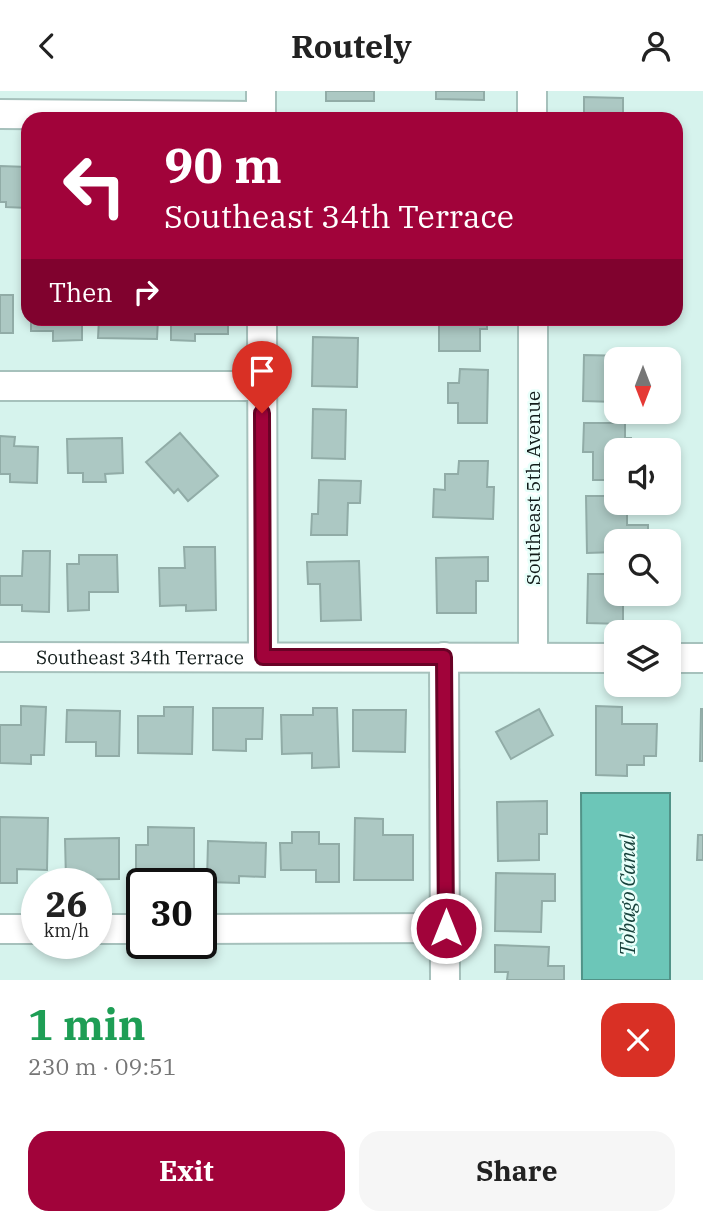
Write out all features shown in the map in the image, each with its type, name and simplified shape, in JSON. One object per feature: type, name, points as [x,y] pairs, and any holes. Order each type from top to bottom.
[{"type":"street","points":[[532,91],[532,112]]},
{"type":"street","points":[[104,112],[261,109]]},
{"type":"street","points":[[0,114],[21,114]]},
{"type":"street","points":[[262,326],[263,657]]},
{"type":"street","name":"Southeast 5th Avenue","points":[[533,326],[533,657]]},
{"type":"street","points":[[0,386],[262,386]]},
{"type":"street","name":"Southeast 34th Terrace","points":[[0,657],[604,658]]},
{"type":"street","points":[[444,657],[446,980]]},
{"type":"street","points":[[681,658],[703,659]]},
{"type":"street","points":[[217,929],[446,928]]},
{"type":"street","points":[[0,929],[21,929]]},
{"type":"water","name":"Tobago Canal","points":[[581,793],[670,793],[670,980],[582,980]]},
{"type":"building","points":[[326,91],[374,91],[374,101],[326,101]]},
{"type":"building","points":[[436,91],[484,91],[484,100],[436,99]]},
{"type":"building","points":[[584,97],[623,98],[623,112],[584,112]]},
{"type":"building","points":[[0,166],[21,167],[21,208],[6,207],[6,202],[0,202]]},
{"type":"building","points":[[0,295],[13,295],[13,333],[0,333]]},
{"type":"building","points":[[31,326],[82,326],[82,340],[53,341],[53,331],[31,331]]},
{"type":"building","points":[[99,326],[158,326],[157,339],[98,338]]},
{"type":"building","points":[[171,326],[228,326],[228,334],[195,334],[195,341],[171,340]]},
{"type":"building","points":[[439,326],[487,326],[487,329],[480,329],[480,351],[439,351]]},
{"type":"building","points":[[313,337],[358,338],[357,387],[312,386]]},
{"type":"building","points":[[584,355],[604,355],[604,402],[583,401]]},
{"type":"building","points":[[460,369],[488,370],[487,423],[458,423],[458,403],[448,403],[448,383],[459,383]]},
{"type":"building","points":[[313,409],[346,410],[345,459],[312,458]]},
{"type":"building","points":[[584,423],[625,424],[625,438],[604,438],[604,480],[593,480],[593,452],[583,452]]},
{"type":"building","points":[[180,433],[218,476],[188,501],[178,489],[174,493],[146,462]]},
{"type":"building","points":[[0,436],[15,437],[14,446],[38,447],[37,483],[10,482],[10,474],[0,474]]},
{"type":"building","points":[[122,438],[123,473],[105,474],[106,482],[83,482],[83,473],[68,473],[67,439]]},
{"type":"building","points":[[459,461],[488,461],[487,487],[494,487],[493,519],[433,517],[434,489],[445,490],[445,474],[458,474]]},
{"type":"building","points":[[319,480],[361,481],[360,503],[348,503],[347,535],[311,535],[312,514],[318,514]]},
{"type":"building","points":[[586,496],[604,496],[604,515],[627,515],[627,525],[648,525],[648,529],[604,529],[604,552],[587,553]]},
{"type":"building","points":[[184,547],[215,547],[216,610],[186,611],[186,605],[160,606],[159,568],[185,568]]},
{"type":"building","points":[[23,551],[50,551],[49,612],[22,611],[22,605],[0,605],[0,576],[22,576]]},
{"type":"building","points":[[79,555],[117,555],[118,592],[89,592],[89,610],[68,611],[67,564],[79,564]]},
{"type":"building","points":[[488,557],[488,581],[476,581],[476,613],[437,613],[436,558]]},
{"type":"building","points":[[359,561],[361,620],[321,621],[320,584],[308,584],[307,562]]},
{"type":"building","points":[[588,574],[604,574],[604,606],[623,606],[623,620],[587,623]]},
{"type":"building","points":[[21,706],[46,707],[44,755],[31,755],[31,764],[0,763],[0,725],[21,725]]},
{"type":"building","points":[[596,706],[622,707],[622,724],[657,724],[656,756],[644,756],[644,765],[627,765],[627,776],[596,775]]},
{"type":"building","points":[[164,707],[193,707],[192,754],[138,753],[138,716],[164,716]]},
{"type":"building","points":[[213,708],[263,708],[262,739],[246,739],[246,751],[213,750]]},
{"type":"building","points":[[313,708],[337,708],[339,767],[312,768],[312,753],[282,754],[281,715],[313,715]]},
{"type":"building","points":[[539,709],[553,735],[511,759],[496,732]]},
{"type":"building","points":[[703,709],[703,761],[700,761]]},
{"type":"building","points":[[67,710],[120,711],[119,756],[96,756],[96,742],[66,742]]},
{"type":"building","points":[[353,710],[406,710],[405,752],[353,751]]},
{"type":"building","points":[[547,801],[547,834],[539,834],[539,860],[498,861],[497,802]]},
{"type":"building","points":[[0,817],[48,818],[47,868],[17,869],[17,883],[0,883]]},
{"type":"building","points":[[355,818],[383,819],[383,835],[413,835],[413,880],[354,880]]},
{"type":"building","points":[[148,827],[194,828],[194,868],[136,868],[136,845],[148,845]]},
{"type":"building","points":[[292,832],[319,832],[319,844],[339,844],[339,882],[316,882],[316,870],[281,870],[280,843],[292,843]]},
{"type":"building","points":[[698,835],[703,835],[703,860],[697,860]]},
{"type":"building","points":[[119,838],[119,879],[112,879],[112,868],[66,868],[65,839]]},
{"type":"building","points":[[208,841],[266,843],[265,877],[239,876],[239,883],[217,882],[217,868],[207,868]]},
{"type":"building","points":[[496,873],[555,874],[555,901],[542,901],[541,932],[495,931]]},
{"type":"building","points":[[495,945],[549,947],[548,966],[564,966],[564,980],[507,980],[508,972],[495,972]]},
{"type":"route","points":[[262,413],[263,657],[444,657],[446,928]]}]
